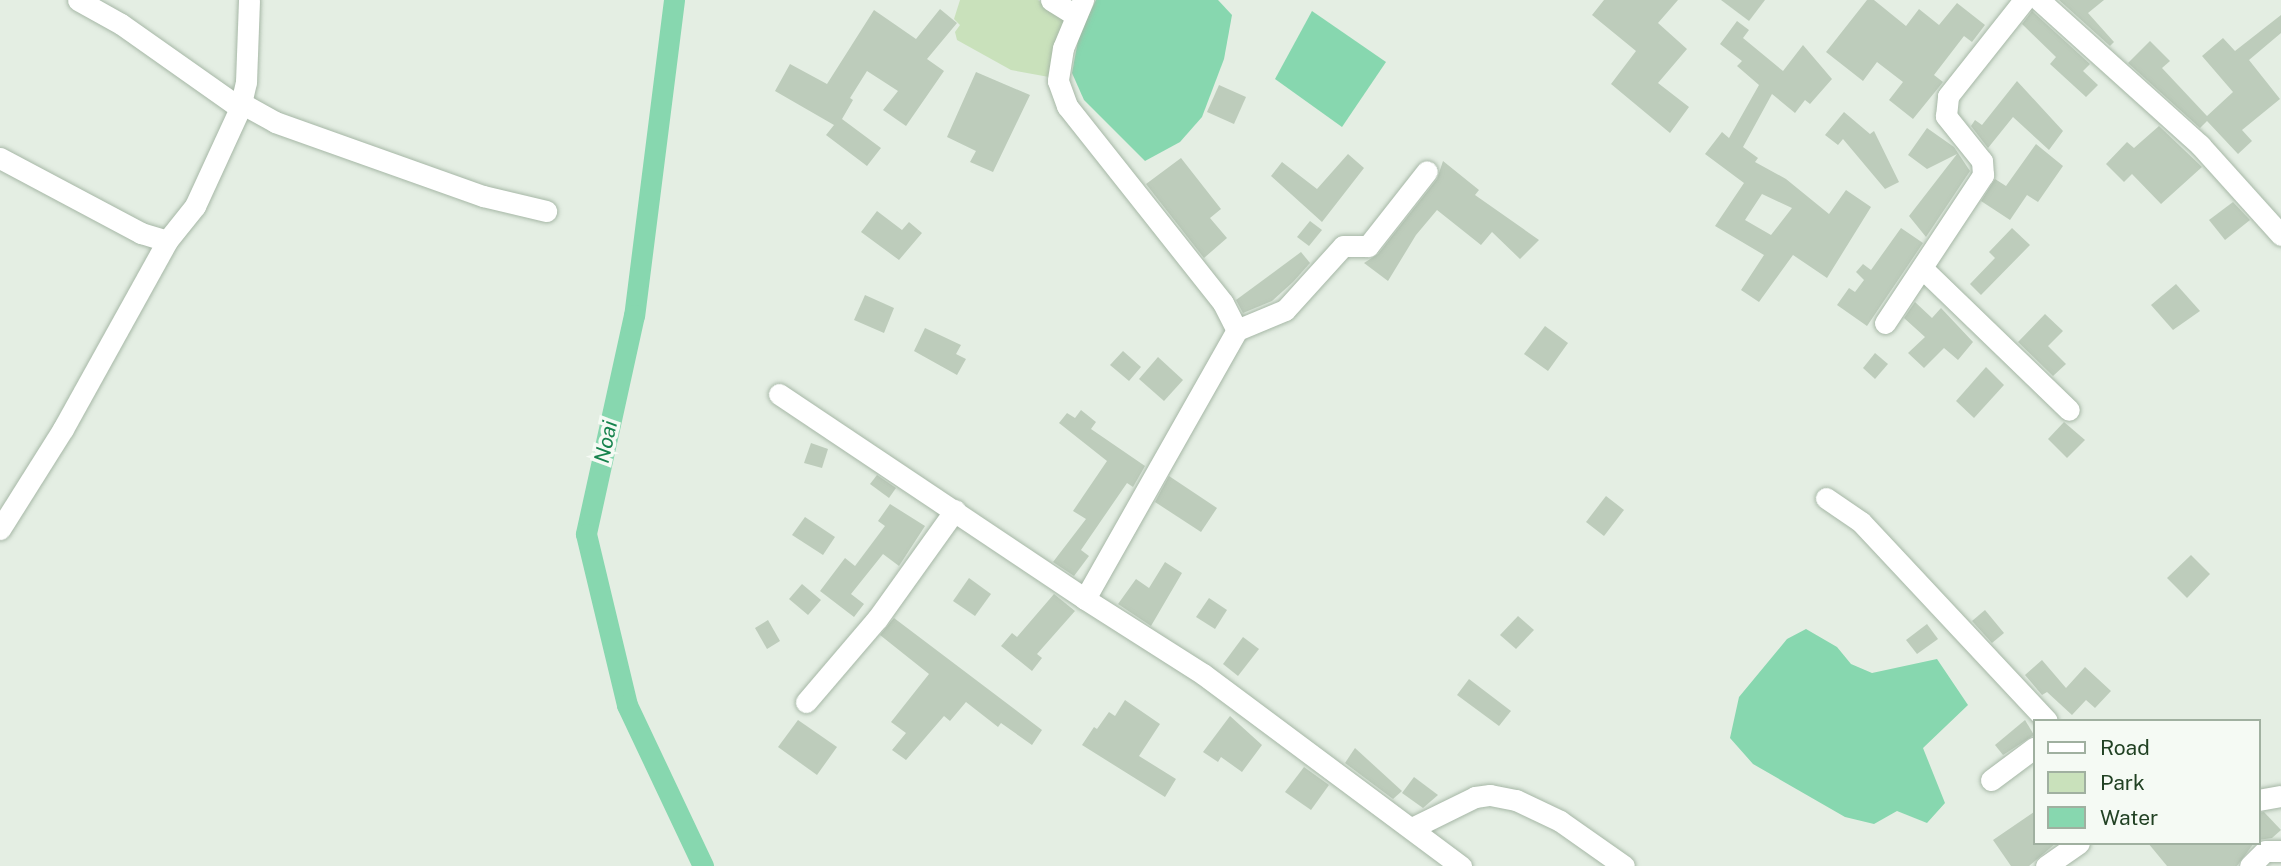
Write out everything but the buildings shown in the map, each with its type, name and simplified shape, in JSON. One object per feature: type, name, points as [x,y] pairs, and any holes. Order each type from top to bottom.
[{"type":"street","points":[[78,0],[121,24],[241,105],[275,122],[483,196],[546,211]]},
{"type":"street","points":[[0,529],[63,429],[167,241],[195,206],[241,105],[249,0]]},
{"type":"street","points":[[1051,0],[1079,7],[1058,81],[1066,106],[1223,303],[1237,330]]},
{"type":"street","points":[[1885,323],[1984,168],[1946,116],[1948,96],[2024,0]]},
{"type":"street","points":[[2039,0],[2200,145],[2281,235]]},
{"type":"street","points":[[0,158],[141,233],[167,241]]},
{"type":"street","points":[[1085,599],[1237,330],[1286,310],[1343,246],[1368,246],[1427,171]]},
{"type":"street","points":[[1922,268],[2069,410]]},
{"type":"street","points":[[779,394],[1085,599],[1203,674],[1461,866]]},
{"type":"street","points":[[1825,498],[1861,522],[2045,719]]},
{"type":"street","points":[[806,702],[877,619],[955,510]]},
{"type":"street","points":[[1991,780],[2032,749]]},
{"type":"street","points":[[1412,828],[1475,797],[1490,795],[1516,800],[1560,821],[1624,866]]},
{"type":"street","points":[[2260,800],[2281,796]]},
{"type":"street","points":[[2046,866],[2076,845]]},
{"type":"street","points":[[2249,866],[2265,851],[2281,851]]},
{"type":"green space","points":[[960,0],[1038,0],[1066,20],[1049,77],[1011,70],[957,40],[955,32],[960,25],[954,19]]},
{"type":"water","points":[[1096,0],[1218,0],[1232,15],[1224,59],[1202,117],[1180,142],[1145,161],[1084,100],[1072,73],[1079,35]]},
{"type":"water","points":[[1312,11],[1386,62],[1342,127],[1275,79]]},
{"type":"water","points":[[1806,629],[1837,647],[1851,664],[1872,673],[1937,659],[1968,705],[1923,748],[1945,803],[1927,823],[1897,811],[1874,824],[1845,817],[1753,764],[1730,738],[1739,697],[1787,639]]},
{"type":"waterway","name":"Noai","points":[[674,0],[634,315],[586,534],[627,705],[703,866]]}]
